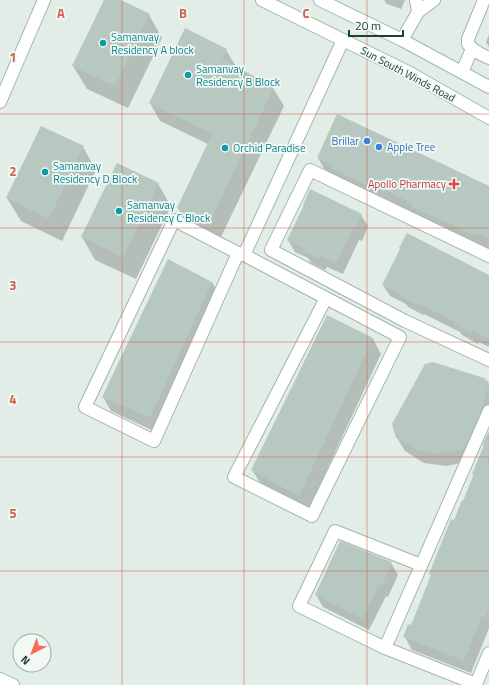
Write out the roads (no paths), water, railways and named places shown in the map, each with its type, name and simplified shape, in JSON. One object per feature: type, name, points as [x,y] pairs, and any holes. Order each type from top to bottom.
[{"type":"street","points":[[0,102],[44,0]]},
{"type":"street","name":"Sun South Winds Road","points":[[262,0],[410,73],[489,118]]},
{"type":"street","points":[[320,0],[402,40],[489,87]]},
{"type":"street","points":[[402,40],[417,6],[434,0]]},
{"type":"street","points":[[484,0],[468,39],[468,44],[477,53],[489,58]]},
{"type":"street","points":[[326,298],[234,477],[312,516],[400,337],[326,298],[241,254],[174,220],[85,407],[154,440],[241,254],[343,40]]},
{"type":"street","points":[[462,72],[472,49]]},
{"type":"street","points":[[489,256],[310,170],[271,250],[405,321],[489,360]]},
{"type":"street","points":[[384,648],[489,411]]},
{"type":"street","points":[[421,566],[335,531],[299,606],[384,648],[478,684],[489,653]]},
{"type":"street","points":[[0,679],[13,685]]},
{"type":"place","name":"Samanvay Residency A block","points":[[103,43]]},
{"type":"place","name":"Samanvay Residency B Block","points":[[188,75]]},
{"type":"place","name":"Brillar","points":[[367,141]]},
{"type":"place","name":"Apple Tree","points":[[379,147]]},
{"type":"place","name":"Orchid Paradise","points":[[225,148]]},
{"type":"place","name":"Samanvay Residency D Block","points":[[45,172]]},
{"type":"place","name":"Apollo Pharmacy","points":[[454,184]]},
{"type":"place","name":"Samanvay Residency C Block","points":[[119,211]]}]
